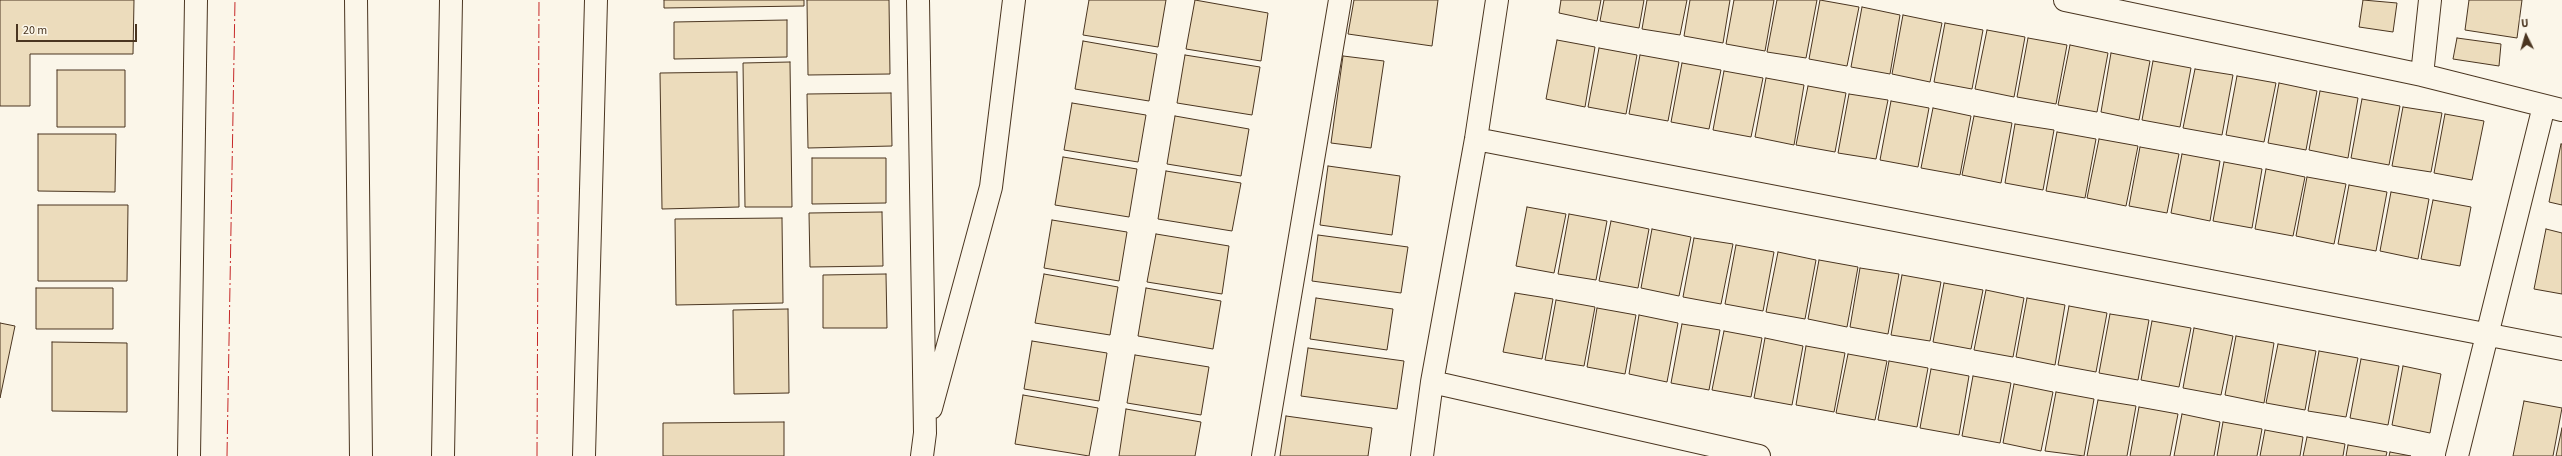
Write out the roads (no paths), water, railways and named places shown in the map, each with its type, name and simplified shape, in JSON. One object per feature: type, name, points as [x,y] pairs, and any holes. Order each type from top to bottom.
[{"type":"street","points":[[189,456],[196,0]]},
{"type":"street","points":[[356,0],[361,456]]},
{"type":"street","points":[[443,456],[450,0]]},
{"type":"street","points":[[584,456],[596,0]]},
{"type":"street","points":[[918,0],[924,433],[922,456]]},
{"type":"street","points":[[924,433],[991,187],[1014,0]]},
{"type":"street","points":[[1263,456],[1340,0]]},
{"type":"street","points":[[1422,456],[1432,382],[1476,139],[1497,0]]},
{"type":"street","points":[[2064,0],[2422,75],[2553,108],[2487,334],[2457,456]]},
{"type":"street","points":[[2422,75],[2430,0]]},
{"type":"street","points":[[1476,139],[2562,349]]},
{"type":"street","points":[[1432,382],[1759,456]]}]
